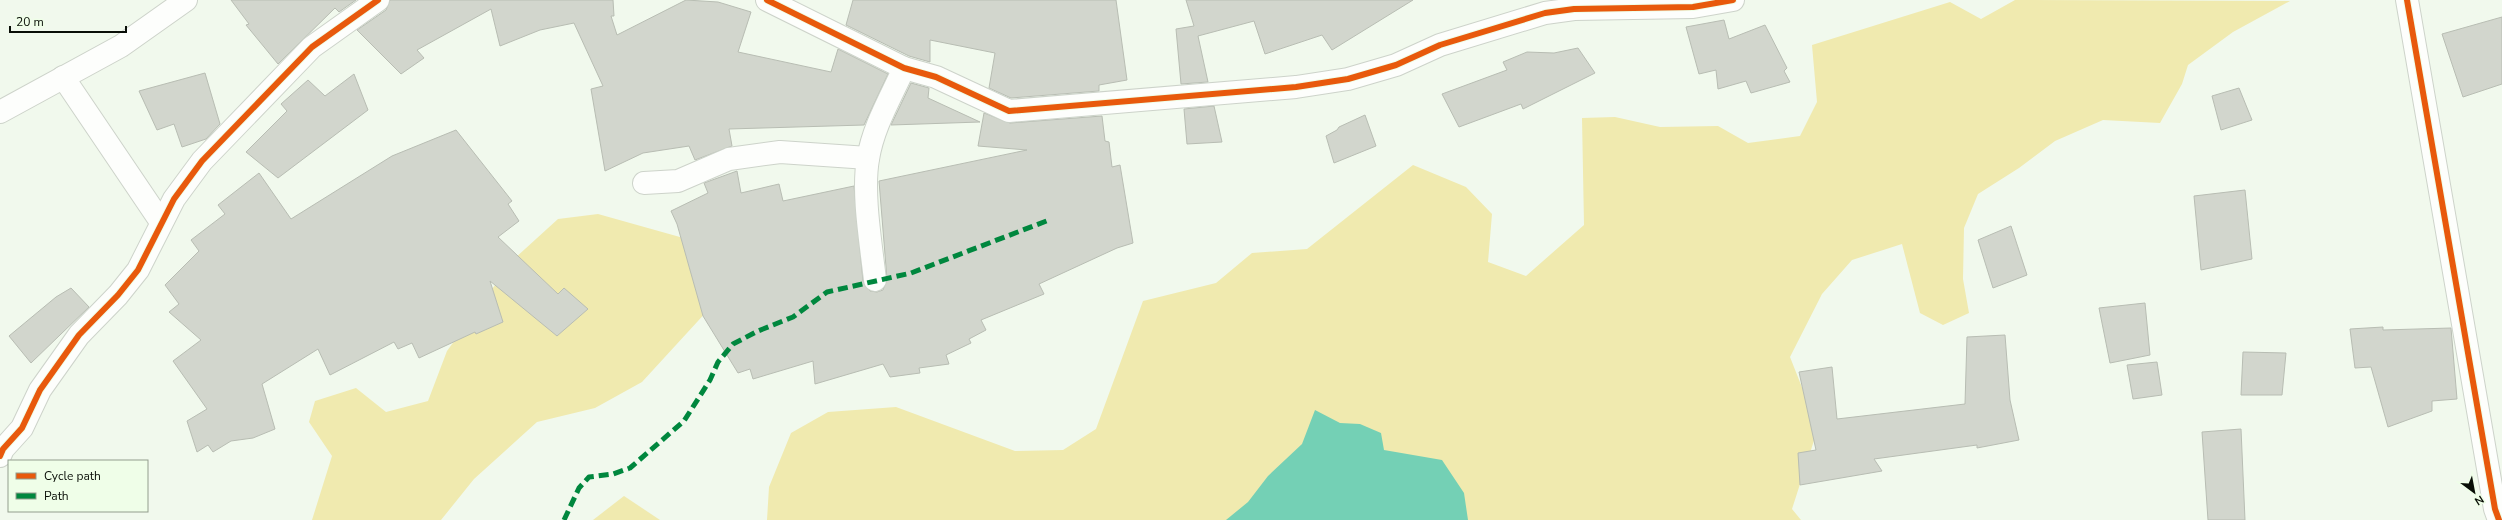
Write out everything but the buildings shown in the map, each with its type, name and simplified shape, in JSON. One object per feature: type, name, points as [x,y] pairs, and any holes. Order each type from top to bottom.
[{"type":"street","points":[[0,112],[121,46],[186,0]]},
{"type":"street","points":[[0,456],[22,428],[40,390],[79,335],[118,295],[138,270],[174,199],[202,161],[312,46],[378,0]]},
{"type":"street","points":[[767,0],[795,5],[904,68],[936,76],[1009,111],[1296,87],[1348,79],[1396,65],[1440,45],[1545,13],[1574,9],[1693,7],[1733,0]]},
{"type":"street","points":[[2407,0],[2495,509],[2499,520]]},
{"type":"street","points":[[875,280],[866,189],[868,158],[880,121],[904,68]]},
{"type":"street","points":[[63,77],[161,222]]},
{"type":"street","points":[[644,183],[678,181],[729,159],[780,152],[868,158]]},
{"type":"shaded area","points":[[2015,0],[2290,1],[2233,32],[2188,65],[2182,84],[2160,123],[2103,120],[2055,141],[2019,168],[1978,194],[1964,228],[1963,279],[1969,313],[1943,325],[1920,313],[1902,244],[1852,260],[1822,294],[1790,357],[1818,428],[1792,509],[1801,520],[767,520],[769,487],[791,433],[828,412],[896,407],[1015,451],[1063,450],[1096,429],[1143,301],[1216,283],[1252,253],[1307,249],[1413,165],[1466,187],[1492,214],[1488,262],[1526,276],[1584,225],[1582,118],[1615,117],[1660,127],[1718,126],[1748,143],[1800,136],[1817,102],[1812,45],[1950,2],[1981,19]]},
{"type":"shaded area","points":[[598,214],[687,239],[709,309],[642,382],[595,408],[537,422],[474,479],[441,520],[312,520],[332,456],[309,422],[315,401],[356,388],[386,412],[428,401],[447,351],[514,259],[558,219]]},
{"type":"shaded area","points":[[1315,410],[1340,423],[1360,424],[1381,433],[1384,450],[1442,460],[1464,493],[1468,520],[1226,520],[1248,502],[1268,476],[1302,444]]},
{"type":"shaded area","points":[[624,496],[660,520],[593,520]]},
{"type":"marked path","points":[[564,520],[579,488],[589,477],[613,474],[630,468],[684,421],[710,380],[718,362],[733,344],[758,331],[793,317],[827,292],[911,273],[1049,220]]},
{"type":"cycle path","points":[[0,456],[3,449],[22,428],[40,390],[79,335],[118,295],[138,270],[174,199],[202,161],[312,47],[378,0]]},
{"type":"cycle path","points":[[767,0],[904,68],[936,77],[1009,111],[1296,87],[1348,79],[1396,65],[1440,45],[1545,13],[1574,9],[1693,7],[1733,0]]},
{"type":"cycle path","points":[[2407,0],[2495,509],[2499,520]]}]
